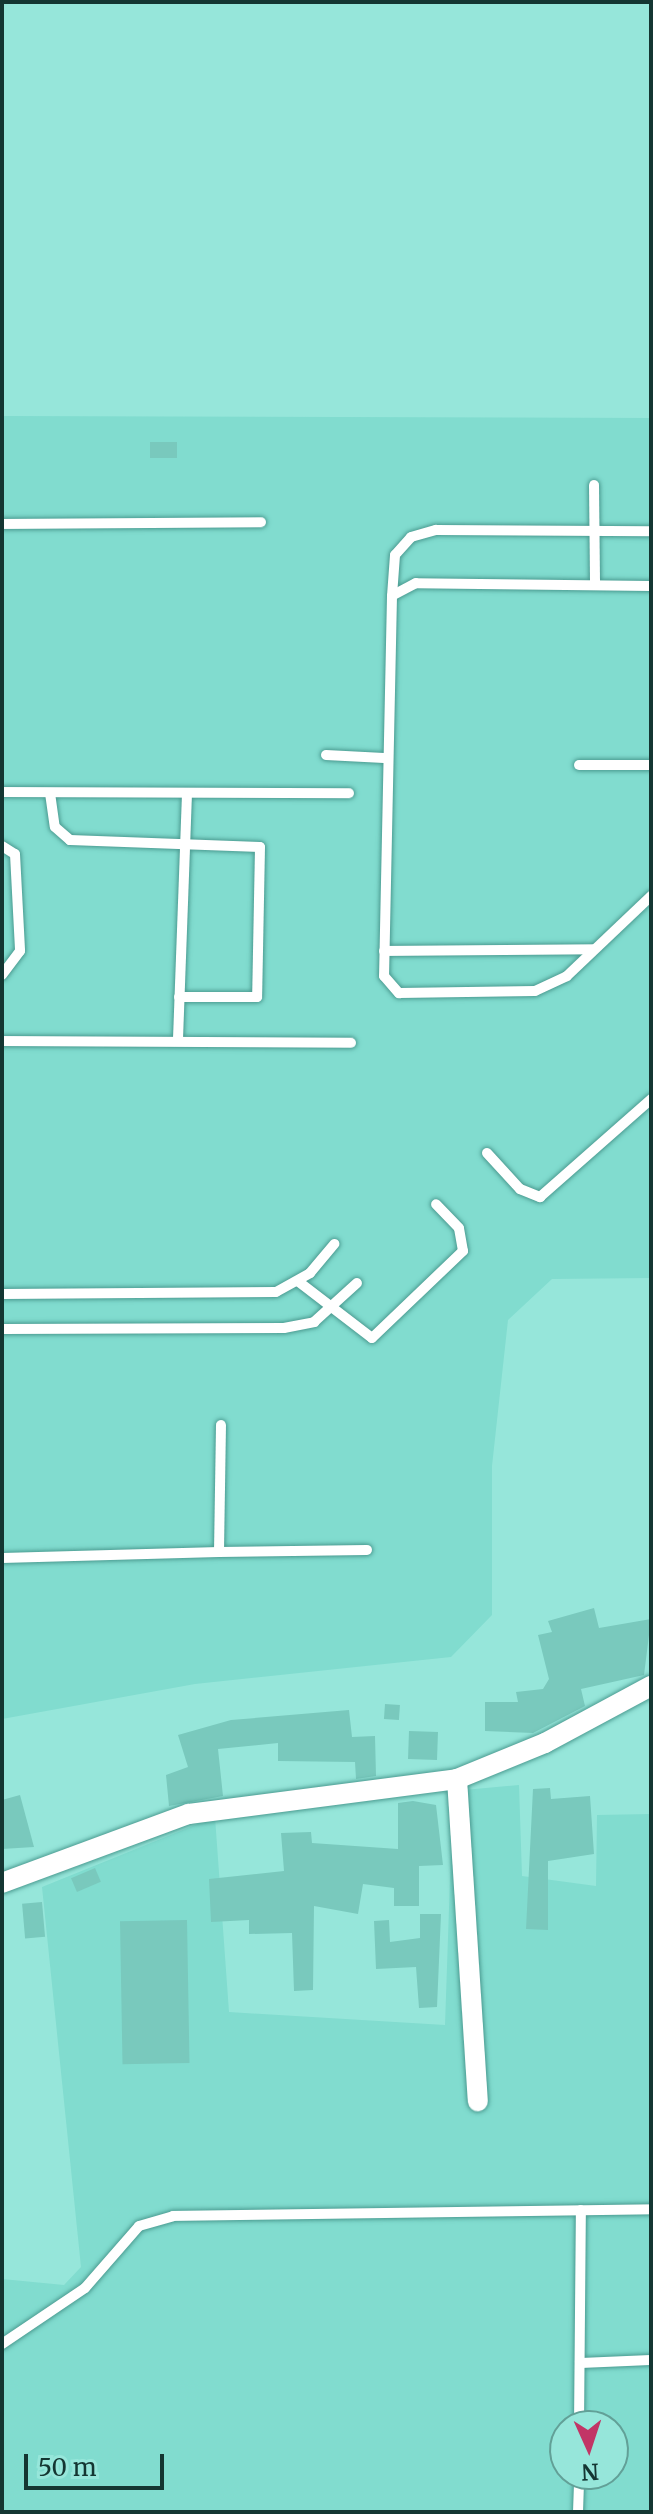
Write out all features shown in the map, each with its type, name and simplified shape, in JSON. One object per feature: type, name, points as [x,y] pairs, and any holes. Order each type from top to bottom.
[{"type":"street","points":[[2,1883],[189,1814],[457,1779],[545,1743],[651,1686]]},
{"type":"street","points":[[457,1779],[478,2101]]},
{"type":"lane","points":[[594,485],[595,583]]},
{"type":"lane","points":[[2,524],[261,522]]},
{"type":"lane","points":[[651,531],[436,530],[411,537],[395,555],[384,758],[384,976],[399,993],[505,992],[553,986],[651,896]]},
{"type":"lane","points":[[392,596],[416,583],[651,586]]},
{"type":"lane","points":[[326,755],[384,758]]},
{"type":"lane","points":[[579,765],[651,765]]},
{"type":"lane","points":[[2,792],[349,793]]},
{"type":"lane","points":[[50,793],[55,827],[70,840],[184,840],[260,847],[261,989],[252,998],[179,997]]},
{"type":"lane","points":[[178,1039],[187,794]]},
{"type":"lane","points":[[2,846],[15,854],[20,951],[2,975]]},
{"type":"lane","points":[[384,951],[593,949]]},
{"type":"lane","points":[[2,1041],[178,1039],[351,1043]]},
{"type":"lane","points":[[487,1153],[520,1189],[540,1197],[651,1099]]},
{"type":"lane","points":[[299,1282],[372,1338],[463,1251],[459,1228],[436,1204]]},
{"type":"lane","points":[[2,1294],[240,1296],[299,1282],[334,1244]]},
{"type":"lane","points":[[2,1329],[242,1331],[314,1322],[357,1283]]},
{"type":"lane","points":[[219,1552],[221,1425]]},
{"type":"lane","points":[[2,1558],[367,1550]]},
{"type":"lane","points":[[2,2344],[85,2288],[139,2226],[173,2216],[651,2209]]},
{"type":"lane","points":[[579,2410],[581,2210]]},
{"type":"lane","points":[[580,2363],[651,2360]]},
{"type":"lane","points":[[578,2512],[579,2490]]},
{"type":"shaded area","points":[[2,416],[651,418],[651,1278],[552,1279],[508,1320],[492,1466],[492,1615],[451,1657],[195,1684],[2,1719]]},
{"type":"shaded area","points":[[519,1785],[522,1876],[596,1886],[597,1815],[651,1814],[651,2512],[2,2512],[2,2279],[64,2285],[81,2267],[42,1887],[215,1817],[229,2012],[445,2025],[453,1791]]},
{"type":"building","points":[[150,442],[177,442],[177,458],[150,458]]},
{"type":"building","points":[[594,1608],[599,1628],[651,1619],[644,1675],[581,1689],[585,1706],[533,1733],[485,1731],[485,1702],[518,1702],[516,1692],[543,1689],[549,1679],[538,1635],[552,1632],[548,1621]]},
{"type":"building","points":[[385,1704],[400,1705],[399,1720],[384,1719]]},
{"type":"building","points":[[349,1710],[352,1737],[375,1736],[376,1776],[356,1779],[355,1762],[278,1761],[278,1743],[218,1749],[223,1796],[169,1806],[166,1775],[188,1767],[178,1735],[231,1720]]},
{"type":"building","points":[[409,1731],[438,1732],[437,1760],[408,1759]]},
{"type":"building","points":[[550,1788],[551,1799],[590,1796],[594,1854],[548,1861],[548,1930],[526,1929],[533,1789]]},
{"type":"building","points":[[20,1795],[34,1847],[2,1849],[2,1800]]},
{"type":"building","points":[[413,1801],[436,1805],[443,1865],[419,1866],[419,1906],[394,1906],[394,1888],[363,1884],[358,1914],[314,1906],[313,1990],[294,1991],[292,1933],[249,1934],[249,1920],[211,1922],[209,1879],[284,1871],[281,1833],[311,1832],[312,1843],[398,1849],[398,1803]]},
{"type":"building","points":[[95,1868],[101,1882],[77,1892],[71,1878]]},
{"type":"building","points":[[42,1902],[45,1937],[25,1939],[22,1904]]},
{"type":"building","points":[[420,1914],[441,1914],[437,2007],[419,2008],[416,1967],[376,1969],[374,1921],[389,1920],[390,1942],[420,1938]]},
{"type":"building","points":[[187,1920],[189,2063],[123,2064],[120,1921]]}]
